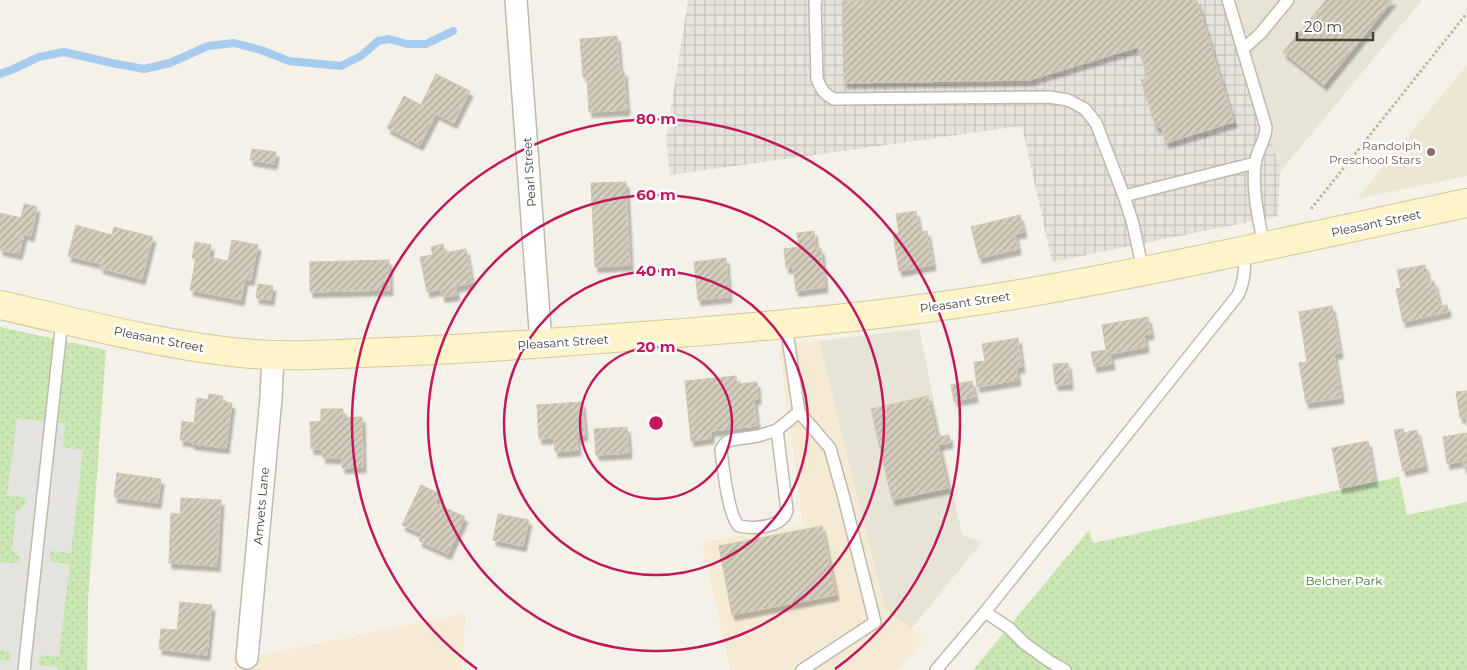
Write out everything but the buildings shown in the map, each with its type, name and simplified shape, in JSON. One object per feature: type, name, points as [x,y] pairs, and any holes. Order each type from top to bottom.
[{"type":"street","name":"Pearl Street","points":[[516,0],[541,343]]},
{"type":"street","name":"Pleasant Street","points":[[0,305],[190,347],[244,353],[273,355],[374,353],[541,343],[786,325],[852,318],[1012,295],[1143,271],[1467,203]]},
{"type":"street","name":"Amvets Lane","points":[[247,664],[271,398],[273,355]]},
{"type":"lane","points":[[816,0],[817,79],[820,88],[826,95],[843,100],[1049,97],[1068,100],[1085,109],[1096,123],[1124,196],[1133,224],[1143,271]]},
{"type":"lane","points":[[936,670],[985,612],[1238,295],[1243,284],[1245,272],[1264,246],[1254,184],[1255,163],[1266,133],[1266,127],[1228,0]]},
{"type":"lane","points":[[1243,49],[1260,34],[1288,0]]},
{"type":"lane","points":[[1124,196],[1255,163]]},
{"type":"lane","points":[[24,670],[62,320]]},
{"type":"lane","points":[[786,325],[799,412],[830,448],[875,622],[802,670]]},
{"type":"lane","points":[[777,430],[787,514],[779,522],[762,527],[739,526],[735,520],[728,492],[722,447],[731,440],[758,436],[777,430],[799,412]]},
{"type":"lane","points":[[985,612],[1009,628],[1024,643],[1065,670]]},
{"type":"path","points":[[1264,246],[1467,13]]},
{"type":"shaded area","points":[[688,0],[1235,0],[1280,172],[1278,216],[1052,262],[1022,126],[670,175],[666,140]]},
{"type":"shaded area","points":[[1235,0],[1422,0],[1280,172]]},
{"type":"shaded area","name":"Randolph Preschool Stars","points":[[1467,65],[1467,176],[1357,199],[1414,129]]},
{"type":"shaded area","points":[[919,329],[962,535],[982,542],[911,629],[885,608],[819,341]]},
{"type":"shaded area","points":[[819,341],[885,608],[924,639],[898,670],[730,670],[702,542],[803,525],[779,345]]},
{"type":"shaded area","points":[[17,418],[65,423],[63,446],[83,450],[71,553],[52,551],[49,556],[52,562],[70,564],[59,657],[40,655],[38,661],[40,665],[58,667],[58,670],[0,670],[0,660],[9,661],[11,658],[10,652],[0,650],[0,562],[16,563],[20,561],[20,557],[12,550],[16,511],[27,502],[26,498],[23,497],[7,496]]},
{"type":"shaded area","points":[[466,613],[462,670],[234,670],[234,661]]},
{"type":"green space","points":[[0,327],[106,350],[88,600],[87,670],[0,670]]},
{"type":"green space","name":"Belcher Park","points":[[1399,477],[1407,515],[1467,502],[1467,670],[973,670],[1089,530],[1093,543]]},
{"type":"waterway","points":[[0,74],[39,57],[64,52],[144,69],[170,63],[208,46],[234,43],[261,50],[289,61],[341,66],[361,56],[378,41],[389,39],[407,44],[426,44],[453,31]]},
{"type":"place","name":"Randolph Preschool Stars","points":[[1431,152]]}]
